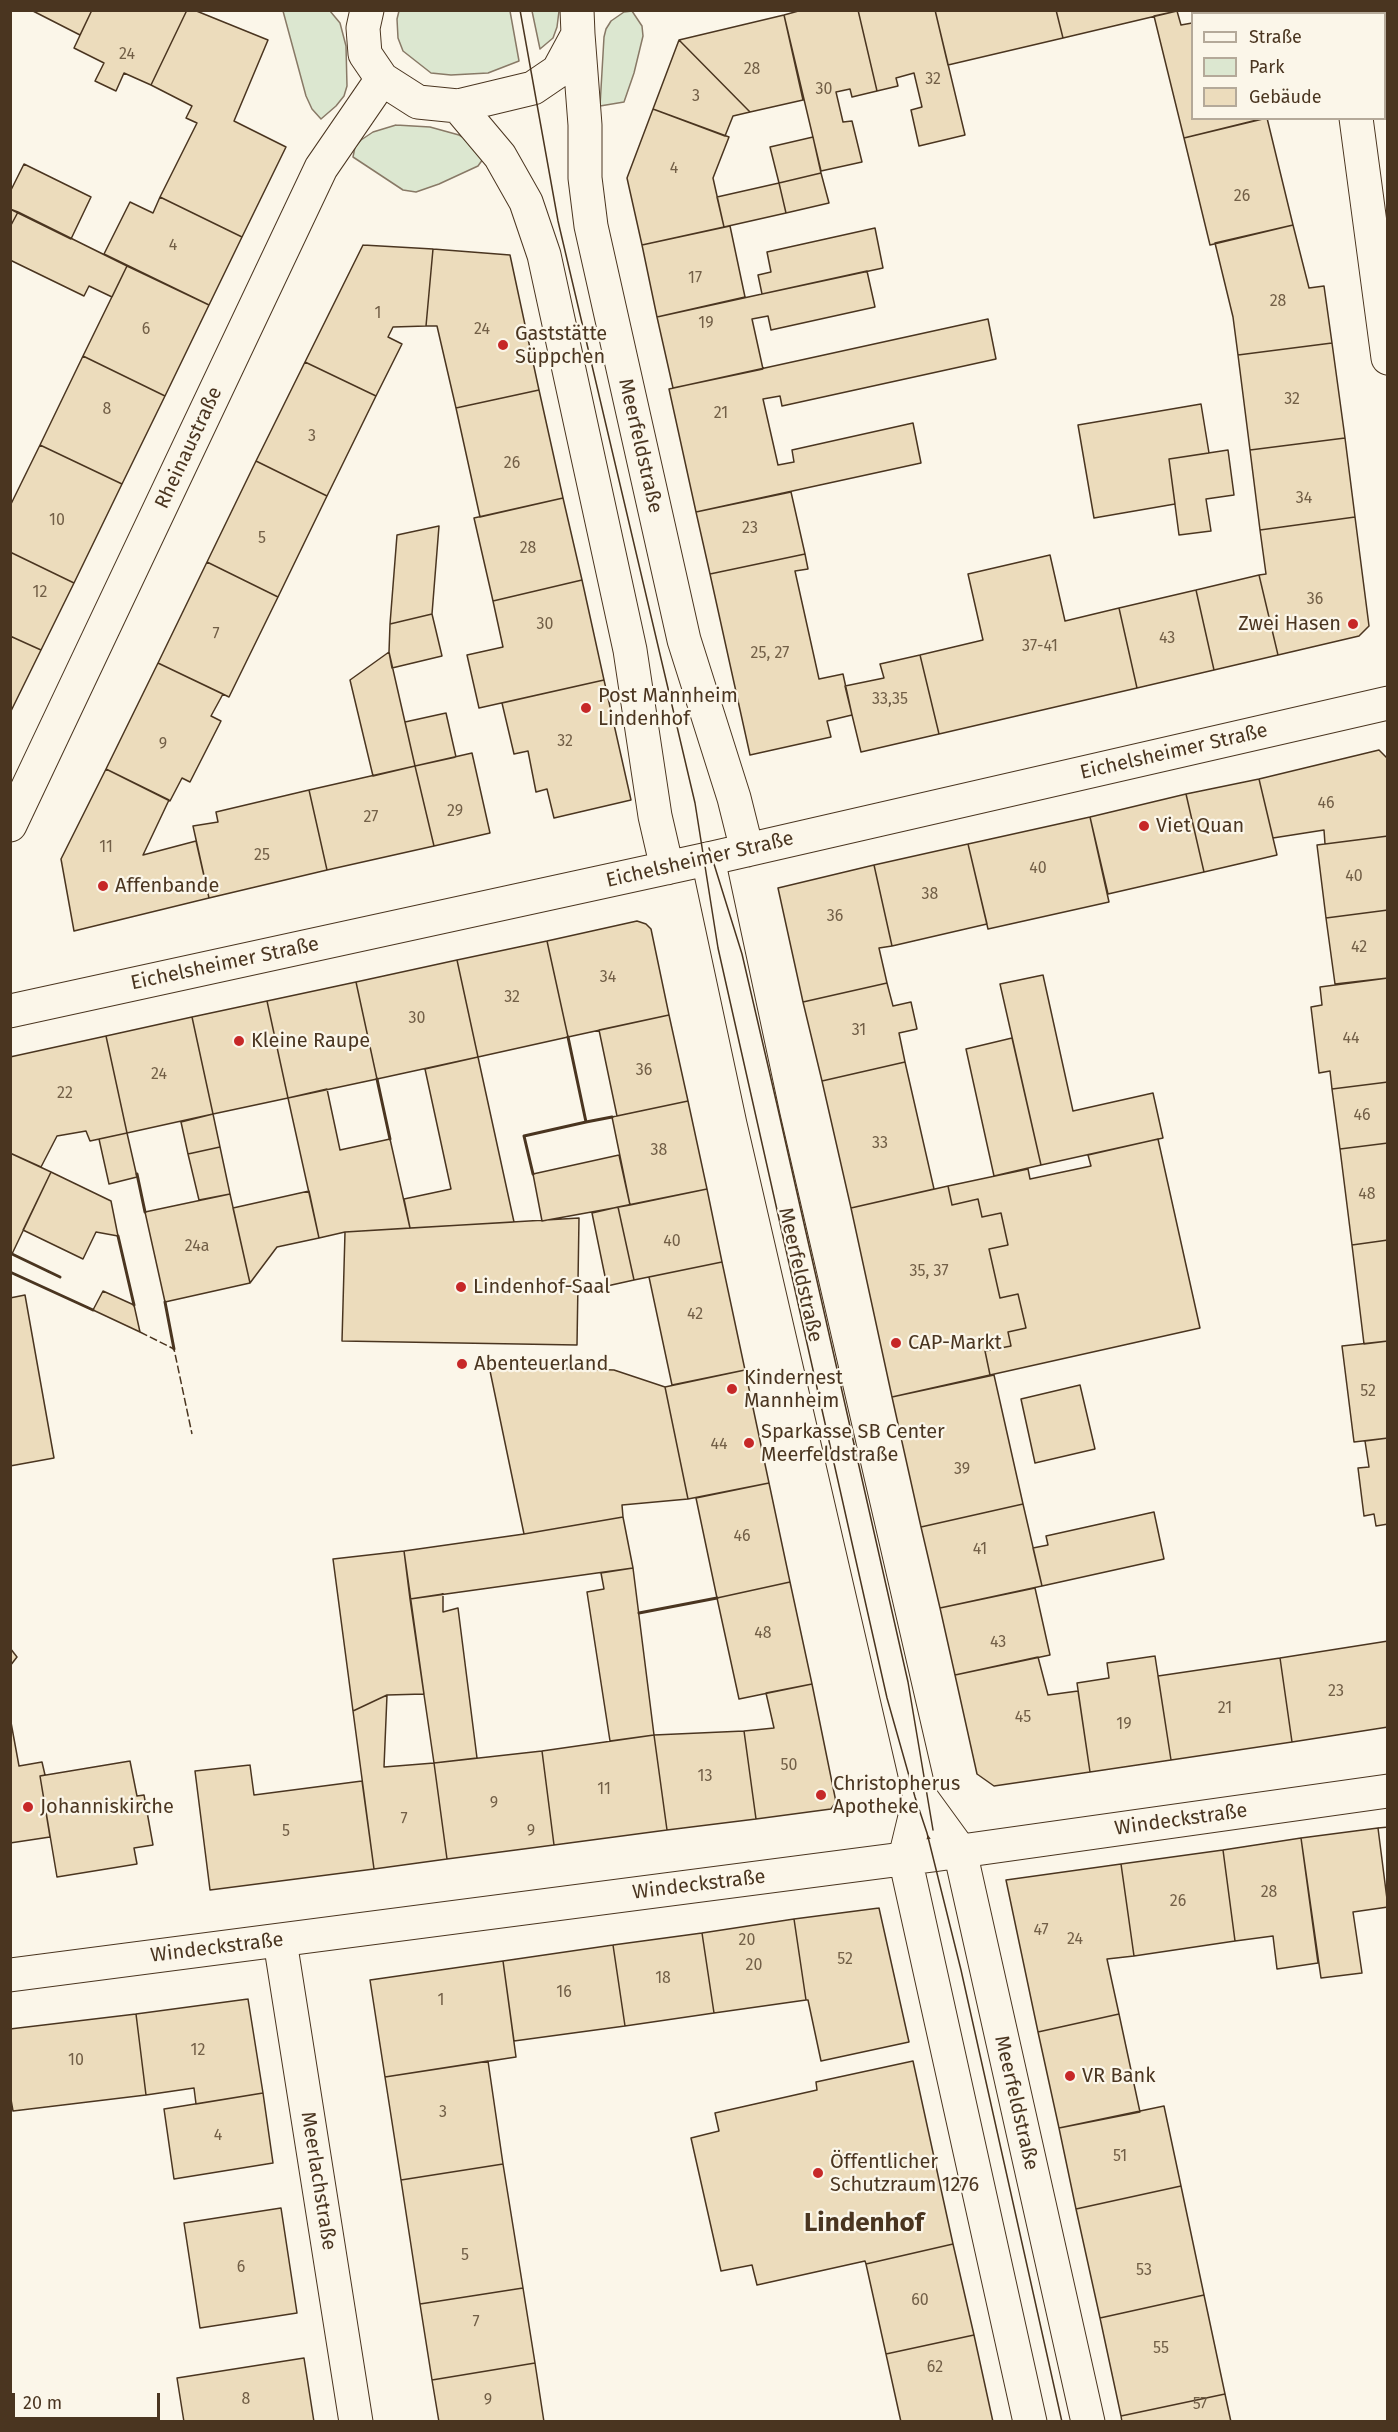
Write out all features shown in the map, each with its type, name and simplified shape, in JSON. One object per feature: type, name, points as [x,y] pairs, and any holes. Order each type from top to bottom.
[{"type":"street","points":[[367,10],[363,28],[365,54],[382,79],[418,102],[458,106],[533,88],[558,71],[577,22]]},
{"type":"street","name":"Meerfeldstraße","points":[[577,22],[585,125],[585,178],[598,261],[684,640],[734,798],[747,850]]},
{"type":"street","name":"Rheinaustraße","points":[[10,825],[321,168],[382,79]]},
{"type":"street","points":[[458,106],[500,156],[526,202],[544,255],[630,650],[655,816],[667,868]]},
{"type":"street","points":[[1356,120],[1388,358]]},
{"type":"street","name":"Eichelsheimer Straße","points":[[10,1011],[708,859],[1388,703]]},
{"type":"street","name":"Meerfeldstraße","points":[[708,859],[763,1116],[920,1796],[960,1851],[1088,2421]]},
{"type":"street","name":"Windeckstraße","points":[[10,1975],[960,1851],[1388,1791]]},
{"type":"street","name":"Meerfeldstraße","points":[[920,1796],[905,1858],[1030,2421]]},
{"type":"street","name":"Meerlachstraße","points":[[280,1941],[356,2421]]},
{"type":"green space","points":[[283,11],[330,11],[340,23],[346,46],[347,86],[344,96],[321,119],[312,109],[306,96]]},
{"type":"green space","points":[[399,11],[510,11],[519,61],[488,73],[451,75],[431,73],[403,51],[398,38]]},
{"type":"green space","points":[[532,11],[559,11],[553,38],[540,49]]},
{"type":"green space","points":[[632,11],[642,26],[643,36],[634,73],[624,102],[600,106],[606,29],[611,21],[624,12]]},
{"type":"green space","points":[[396,125],[430,127],[459,135],[468,140],[483,159],[478,166],[439,184],[416,192],[403,190],[353,157],[355,147],[361,140],[373,132]]},
{"type":"building","points":[[31,10],[92,10],[80,35]]},
{"type":"building","points":[[92,10],[187,10],[151,85],[124,73],[116,91],[95,81],[104,63],[74,48]]},
{"type":"building","points":[[187,10],[194,10],[268,40],[234,121],[286,147],[242,237],[160,197],[197,123],[186,118],[192,106],[151,85]]},
{"type":"building","points":[[802,10],[858,10],[877,91],[852,97],[850,89],[836,92],[843,122],[852,121],[862,162],[821,171],[784,15]]},
{"type":"building","points":[[858,10],[935,10],[965,135],[919,146],[911,110],[922,107],[914,73],[896,78],[898,86],[877,91]]},
{"type":"building","points":[[935,10],[1056,10],[1063,38],[948,65]]},
{"type":"building","points":[[1056,10],[1177,10],[1177,11],[1063,38]]},
{"type":"building","points":[[1177,11],[1181,25],[1191,23],[1191,120],[1257,120],[1184,138],[1154,16]]},
{"type":"building","points":[[784,15],[803,100],[750,112],[679,40]]},
{"type":"building","points":[[679,40],[750,112],[733,116],[725,136],[653,109]]},
{"type":"building","points":[[653,109],[729,137],[713,178],[724,227],[642,245],[627,178]]},
{"type":"building","points":[[1259,120],[1267,120],[1293,225],[1210,245],[1184,138]]},
{"type":"building","points":[[813,137],[821,173],[779,183],[770,147]]},
{"type":"building","points":[[24,164],[91,197],[71,239],[10,209],[10,192]]},
{"type":"building","points":[[821,173],[829,203],[786,213],[779,183]]},
{"type":"building","points":[[779,183],[786,213],[724,227],[717,197]]},
{"type":"building","points":[[160,197],[242,237],[209,305],[104,254],[130,202],[153,213]]},
{"type":"building","points":[[10,209],[18,212],[10,227]]},
{"type":"building","points":[[18,212],[127,266],[112,297],[89,286],[84,296],[10,260],[10,227]]},
{"type":"building","points":[[1293,225],[1309,288],[1324,286],[1332,343],[1238,355],[1233,317],[1215,243]]},
{"type":"building","points":[[730,226],[745,297],[657,317],[642,245]]},
{"type":"building","points":[[875,228],[883,268],[762,294],[758,275],[771,272],[767,252]]},
{"type":"building","points":[[363,245],[433,249],[426,326],[393,327],[388,337],[402,344],[376,396],[305,362]]},
{"type":"building","points":[[433,249],[510,255],[539,390],[456,408],[437,326],[426,326]]},
{"type":"building","points":[[127,266],[209,305],[165,396],[83,356]]},
{"type":"building","points":[[867,271],[875,307],[771,330],[768,316],[752,319],[763,369],[673,388],[657,317]]},
{"type":"building","points":[[988,319],[996,359],[782,406],[780,396],[763,399],[778,465],[794,462],[792,450],[913,423],[921,463],[696,512],[669,389]]},
{"type":"building","points":[[1332,343],[1345,438],[1250,450],[1238,355]]},
{"type":"building","points":[[83,356],[165,396],[122,484],[40,445]]},
{"type":"building","points":[[305,362],[376,396],[327,496],[256,461]]},
{"type":"building","points":[[539,390],[563,498],[480,517],[456,408]]},
{"type":"building","points":[[1201,404],[1209,453],[1169,459],[1175,504],[1094,518],[1078,425]]},
{"type":"building","points":[[1345,438],[1355,517],[1260,530],[1250,450]]},
{"type":"building","points":[[40,445],[122,484],[74,583],[10,552],[10,506]]},
{"type":"building","points":[[1228,450],[1234,495],[1206,499],[1211,531],[1179,535],[1169,459]]},
{"type":"building","points":[[256,461],[327,496],[278,597],[207,562]]},
{"type":"building","points":[[791,492],[805,554],[710,574],[696,512]]},
{"type":"building","points":[[563,498],[582,580],[493,601],[474,518]]},
{"type":"building","points":[[1355,517],[1369,626],[1359,636],[1278,655],[1259,575],[1266,574],[1260,530]]},
{"type":"building","points":[[439,526],[432,614],[390,624],[397,535]]},
{"type":"building","points":[[10,552],[74,583],[41,650],[10,636]]},
{"type":"building","points":[[805,554],[808,569],[795,571],[819,679],[843,674],[852,715],[827,721],[831,737],[750,755],[710,574]]},
{"type":"building","points":[[1050,555],[1065,621],[1119,608],[1137,688],[939,734],[920,655],[983,640],[968,574]]},
{"type":"building","points":[[207,562],[278,597],[229,697],[158,663]]},
{"type":"building","points":[[1259,575],[1278,655],[1214,670],[1196,590]]},
{"type":"building","points":[[582,580],[604,680],[479,708],[467,655],[503,647],[493,601]]},
{"type":"building","points":[[1196,590],[1214,670],[1137,688],[1119,608]]},
{"type":"building","points":[[432,614],[442,656],[392,668],[389,652],[390,624]]},
{"type":"building","points":[[10,636],[41,650],[10,713]]},
{"type":"building","points":[[389,652],[415,766],[373,776],[350,680]]},
{"type":"building","points":[[920,655],[939,734],[861,752],[845,686],[884,678],[880,664]]},
{"type":"building","points":[[158,663],[223,694],[211,716],[221,721],[190,782],[182,778],[170,801],[106,769]]},
{"type":"building","points":[[604,680],[631,800],[554,818],[547,789],[536,792],[528,751],[514,754],[502,703]]},
{"type":"building","points":[[446,713],[456,757],[415,766],[405,722]]},
{"type":"building","points":[[1379,750],[1388,759],[1388,836],[1325,844],[1324,830],[1273,838],[1259,779]]},
{"type":"building","points":[[472,753],[490,833],[434,846],[415,766]]},
{"type":"building","points":[[415,766],[434,846],[327,870],[309,790]]},
{"type":"building","points":[[106,769],[169,800],[143,855],[196,841],[209,898],[74,931],[61,859]]},
{"type":"building","points":[[1259,779],[1277,855],[1204,872],[1186,794]]},
{"type":"building","points":[[309,790],[327,870],[209,898],[193,826],[218,822],[216,812]]},
{"type":"building","points":[[1186,794],[1204,872],[1108,894],[1090,817]]},
{"type":"building","points":[[1090,817],[1109,902],[988,929],[968,844]]},
{"type":"building","points":[[1388,836],[1388,910],[1326,918],[1317,845]]},
{"type":"building","points":[[968,844],[987,924],[892,946],[874,865]]},
{"type":"building","points":[[874,865],[892,946],[879,948],[887,983],[803,1002],[778,888]]},
{"type":"building","points":[[1388,910],[1388,978],[1335,984],[1326,918]]},
{"type":"building","points":[[637,921],[646,924],[651,929],[669,1015],[568,1037],[547,941]]},
{"type":"building","points":[[547,941],[568,1037],[478,1057],[457,960]]},
{"type":"building","points":[[457,960],[478,1057],[377,1079],[356,982]]},
{"type":"building","points":[[1043,975],[1073,1111],[1153,1093],[1163,1138],[1041,1165],[1000,984]]},
{"type":"building","points":[[1388,978],[1388,1082],[1332,1089],[1330,1071],[1319,1073],[1311,1007],[1322,1005],[1320,987]]},
{"type":"building","points":[[356,982],[377,1079],[288,1098],[267,1001]]},
{"type":"building","points":[[887,983],[893,1006],[911,1002],[917,1029],[899,1033],[905,1062],[822,1081],[803,1002]]},
{"type":"building","points":[[267,1001],[288,1098],[213,1114],[192,1017]]},
{"type":"building","points":[[669,1015],[688,1101],[617,1116],[599,1030]]},
{"type":"building","points":[[192,1017],[213,1114],[127,1133],[106,1036]]},
{"type":"building","points":[[106,1036],[127,1133],[90,1141],[86,1131],[57,1136],[41,1167],[10,1153],[10,1057]]},
{"type":"building","points":[[1012,1038],[1041,1165],[994,1176],[966,1049]]},
{"type":"building","points":[[478,1057],[514,1222],[410,1228],[404,1199],[451,1189],[425,1069]]},
{"type":"building","points":[[905,1062],[934,1189],[851,1208],[822,1081]]},
{"type":"building","points":[[1388,1082],[1388,1143],[1340,1149],[1332,1089]]},
{"type":"building","points":[[327,1089],[340,1150],[390,1139],[410,1228],[345,1232],[319,1238],[288,1098]]},
{"type":"building","points":[[688,1101],[707,1189],[630,1205],[612,1117]]},
{"type":"building","points":[[213,1114],[220,1147],[188,1154],[181,1122]]},
{"type":"building","points":[[127,1133],[137,1177],[109,1184],[99,1139]]},
{"type":"building","points":[[1158,1139],[1200,1328],[990,1375],[985,1351],[1011,1346],[1008,1332],[1026,1328],[1018,1294],[1000,1298],[989,1249],[1008,1245],[1001,1213],[982,1217],[978,1199],[952,1205],[948,1186],[1028,1169],[1030,1179],[1091,1166],[1088,1155]]},
{"type":"building","points":[[1388,1143],[1388,1240],[1352,1245],[1340,1149]]},
{"type":"building","points":[[220,1147],[230,1194],[199,1200],[188,1154]]},
{"type":"building","points":[[10,1153],[51,1172],[12,1254],[10,1253]]},
{"type":"building","points":[[619,1155],[630,1205],[542,1221],[533,1174]]},
{"type":"building","points":[[51,1172],[111,1201],[118,1236],[96,1232],[83,1259],[23,1230]]},
{"type":"building","points":[[948,1186],[952,1205],[978,1199],[982,1217],[1001,1213],[1008,1245],[989,1249],[1000,1298],[1018,1294],[1026,1328],[1008,1332],[1011,1346],[985,1351],[990,1375],[892,1397],[851,1208]]},
{"type":"building","points":[[707,1189],[722,1262],[634,1280],[618,1207]]},
{"type":"building","points":[[309,1191],[319,1238],[277,1247],[250,1283],[233,1208]]},
{"type":"building","points":[[230,1194],[250,1283],[165,1302],[145,1212]]},
{"type":"building","points":[[618,1207],[634,1280],[607,1286],[592,1213]]},
{"type":"building","name":"Lindenhof-Saal","points":[[579,1218],[577,1345],[342,1341],[345,1232]]},
{"type":"building","points":[[1388,1240],[1388,1341],[1364,1344],[1352,1245]]},
{"type":"building","points":[[722,1262],[745,1370],[672,1385],[649,1277]]},
{"type":"building","points":[[103,1291],[134,1305],[140,1332],[93,1310]]},
{"type":"building","points":[[25,1295],[54,1458],[10,1466],[10,1298]]},
{"type":"building","points":[[1388,1341],[1388,1438],[1354,1442],[1342,1346]]},
{"type":"building","points":[[489,1366],[614,1370],[665,1387],[688,1499],[622,1505],[623,1517],[524,1534]]},
{"type":"building","points":[[745,1370],[769,1483],[688,1499],[665,1387]]},
{"type":"building","points":[[994,1375],[1023,1504],[921,1527],[892,1397]]},
{"type":"building","points":[[1080,1385],[1095,1449],[1035,1463],[1021,1399]]},
{"type":"building","points":[[1388,1438],[1388,1524],[1376,1526],[1374,1514],[1364,1516],[1358,1468],[1369,1467],[1365,1441]]},
{"type":"building","points":[[769,1483],[790,1582],[717,1598],[696,1498]]},
{"type":"building","points":[[1023,1504],[1042,1586],[940,1608],[921,1527]]},
{"type":"building","points":[[1154,1512],[1164,1559],[1042,1586],[1033,1548],[1048,1545],[1046,1536]]},
{"type":"building","points":[[623,1517],[633,1568],[410,1599],[404,1551]]},
{"type":"building","points":[[404,1551],[424,1694],[387,1695],[353,1711],[333,1559]]},
{"type":"building","points":[[633,1568],[654,1735],[610,1741],[587,1592],[604,1589],[601,1573]]},
{"type":"building","points":[[790,1582],[812,1684],[739,1699],[717,1598]]},
{"type":"building","points":[[1035,1588],[1050,1655],[955,1675],[940,1608]]},
{"type":"building","points":[[443,1594],[443,1612],[458,1608],[477,1758],[434,1763],[410,1599]]},
{"type":"building","points":[[1388,1641],[1388,1727],[1292,1742],[1280,1658]]},
{"type":"building","points":[[10,1648],[17,1657],[10,1666]]},
{"type":"building","points":[[1155,1656],[1171,1760],[1090,1772],[1077,1683],[1109,1678],[1107,1663]]},
{"type":"building","points":[[1038,1657],[1048,1695],[1078,1691],[1090,1772],[994,1786],[977,1774],[955,1675]]},
{"type":"building","points":[[1280,1658],[1292,1742],[1171,1760],[1158,1676]]},
{"type":"building","points":[[812,1684],[836,1802],[831,1809],[756,1819],[744,1731],[774,1728],[766,1693]]},
{"type":"building","points":[[387,1695],[384,1767],[434,1763],[447,1859],[374,1869],[353,1711]]},
{"type":"building","name":"Johanniskirche","points":[[10,1717],[19,1766],[42,1762],[45,1775],[40,1776],[50,1837],[10,1843]]},
{"type":"building","points":[[744,1731],[756,1819],[667,1830],[654,1735]]},
{"type":"building","points":[[654,1735],[667,1830],[554,1845],[542,1751]]},
{"type":"building","points":[[542,1751],[554,1845],[447,1859],[434,1763]]},
{"type":"building","points":[[130,1761],[137,1796],[144,1795],[153,1845],[134,1848],[137,1864],[57,1877],[40,1776]]},
{"type":"building","points":[[250,1765],[254,1795],[362,1781],[374,1869],[210,1890],[195,1771]]},
{"type":"building","points":[[1378,1828],[1388,1907],[1353,1912],[1362,1973],[1321,1978],[1301,1838]]},
{"type":"building","points":[[1301,1838],[1318,1963],[1277,1969],[1273,1936],[1235,1941],[1223,1850]]},
{"type":"building","points":[[1223,1850],[1235,1941],[1134,1956],[1121,1864]]},
{"type":"building","points":[[1121,1864],[1134,1956],[1107,1959],[1119,2014],[1038,2032],[1006,1880]]},
{"type":"building","points":[[879,1908],[909,2042],[821,2061],[808,2000],[806,2000],[794,1919]]},
{"type":"building","points":[[794,1919],[806,2000],[714,2013],[702,1933]]},
{"type":"building","points":[[702,1933],[714,2013],[625,2026],[613,1945]]},
{"type":"building","points":[[613,1945],[625,2026],[514,2041],[503,1961]]},
{"type":"building","points":[[503,1961],[516,2057],[385,2077],[370,1980]]},
{"type":"building","points":[[248,1999],[263,2093],[196,2104],[194,2088],[146,2095],[136,2014]]},
{"type":"building","points":[[136,2014],[146,2095],[13,2111],[10,2094],[10,2029]]},
{"type":"building","points":[[1119,2014],[1140,2112],[1059,2128],[1038,2032]]},
{"type":"building","points":[[488,2061],[503,2164],[401,2180],[385,2077]]},
{"type":"building","name":"Öffentlicher Schutzraum 1276","points":[[913,2061],[953,2244],[757,2285],[752,2265],[721,2271],[691,2138],[719,2131],[715,2113],[817,2090],[816,2082]]},
{"type":"building","points":[[263,2093],[273,2163],[174,2179],[164,2109]]},
{"type":"building","points":[[1164,2106],[1181,2186],[1076,2209],[1059,2128]]},
{"type":"building","points":[[503,2164],[523,2288],[420,2304],[401,2180]]},
{"type":"building","points":[[1181,2186],[1204,2295],[1100,2318],[1076,2209]]},
{"type":"building","points":[[281,2208],[297,2313],[200,2328],[184,2223]]},
{"type":"building","points":[[953,2244],[974,2335],[886,2354],[866,2264]]},
{"type":"building","points":[[523,2288],[535,2363],[432,2380],[420,2304]]},
{"type":"building","points":[[1204,2295],[1225,2394],[1121,2416],[1100,2318]]},
{"type":"building","points":[[974,2335],[993,2422],[901,2422],[886,2354]]},
{"type":"building","points":[[304,2358],[314,2422],[184,2422],[177,2378]]},
{"type":"building","points":[[535,2363],[544,2422],[439,2422],[432,2380]]},
{"type":"building","points":[[1225,2394],[1231,2422],[1122,2422],[1121,2416]]},
{"type":"tram line","points":[[520,10],[558,221],[695,803],[718,948],[887,1698],[927,1833],[961,1970],[1062,2422]]},
{"type":"tram line","points":[[709,848],[742,954],[778,1109],[908,1682],[933,1830]]},
{"type":"fence","points":[[140,1332],[174,1349],[192,1434]]},
{"type":"fence","points":[[1378,1828],[1388,1827]]},
{"type":"wall","points":[[568,1037],[586,1122],[612,1117]]},
{"type":"wall","points":[[377,1079],[390,1139]]},
{"type":"wall","points":[[533,1174],[524,1136],[586,1122]]},
{"type":"wall","points":[[137,1174],[145,1212]]},
{"type":"wall","points":[[118,1236],[134,1305]]},
{"type":"wall","points":[[12,1254],[60,1277]]},
{"type":"wall","points":[[10,1272],[93,1310]]},
{"type":"wall","points":[[165,1302],[174,1349]]},
{"type":"wall","points":[[639,1613],[717,1598]]},
{"type":"place","name":"Gaststätte Süppchen","points":[[503,345]]},
{"type":"place","name":"Zwei Hasen","points":[[1353,624]]},
{"type":"place","name":"Post Mannheim Lindenhof","points":[[586,708]]},
{"type":"place","name":"Viet Quan","points":[[1144,826]]},
{"type":"place","name":"Affenbande","points":[[103,886]]},
{"type":"place","name":"Kleine Raupe","points":[[239,1041]]},
{"type":"place","name":"Lindenhof-Saal","points":[[461,1287]]},
{"type":"place","name":"CAP-Markt","points":[[896,1343]]},
{"type":"place","name":"Abenteuerland","points":[[462,1364]]},
{"type":"place","name":"Kindernest Mannheim","points":[[732,1389]]},
{"type":"place","name":"Sparkasse SB Center Meerfeldstraße","points":[[749,1443]]},
{"type":"place","name":"Christopherus Apotheke","points":[[821,1795]]},
{"type":"place","name":"Johanniskirche","points":[[28,1807]]},
{"type":"place","name":"VR Bank","points":[[1070,2076]]},
{"type":"place","name":"Öffentlicher Schutzraum 1276","points":[[818,2173]]},
{"type":"district","name":"Lindenhof","points":[[864,2224]]}]
